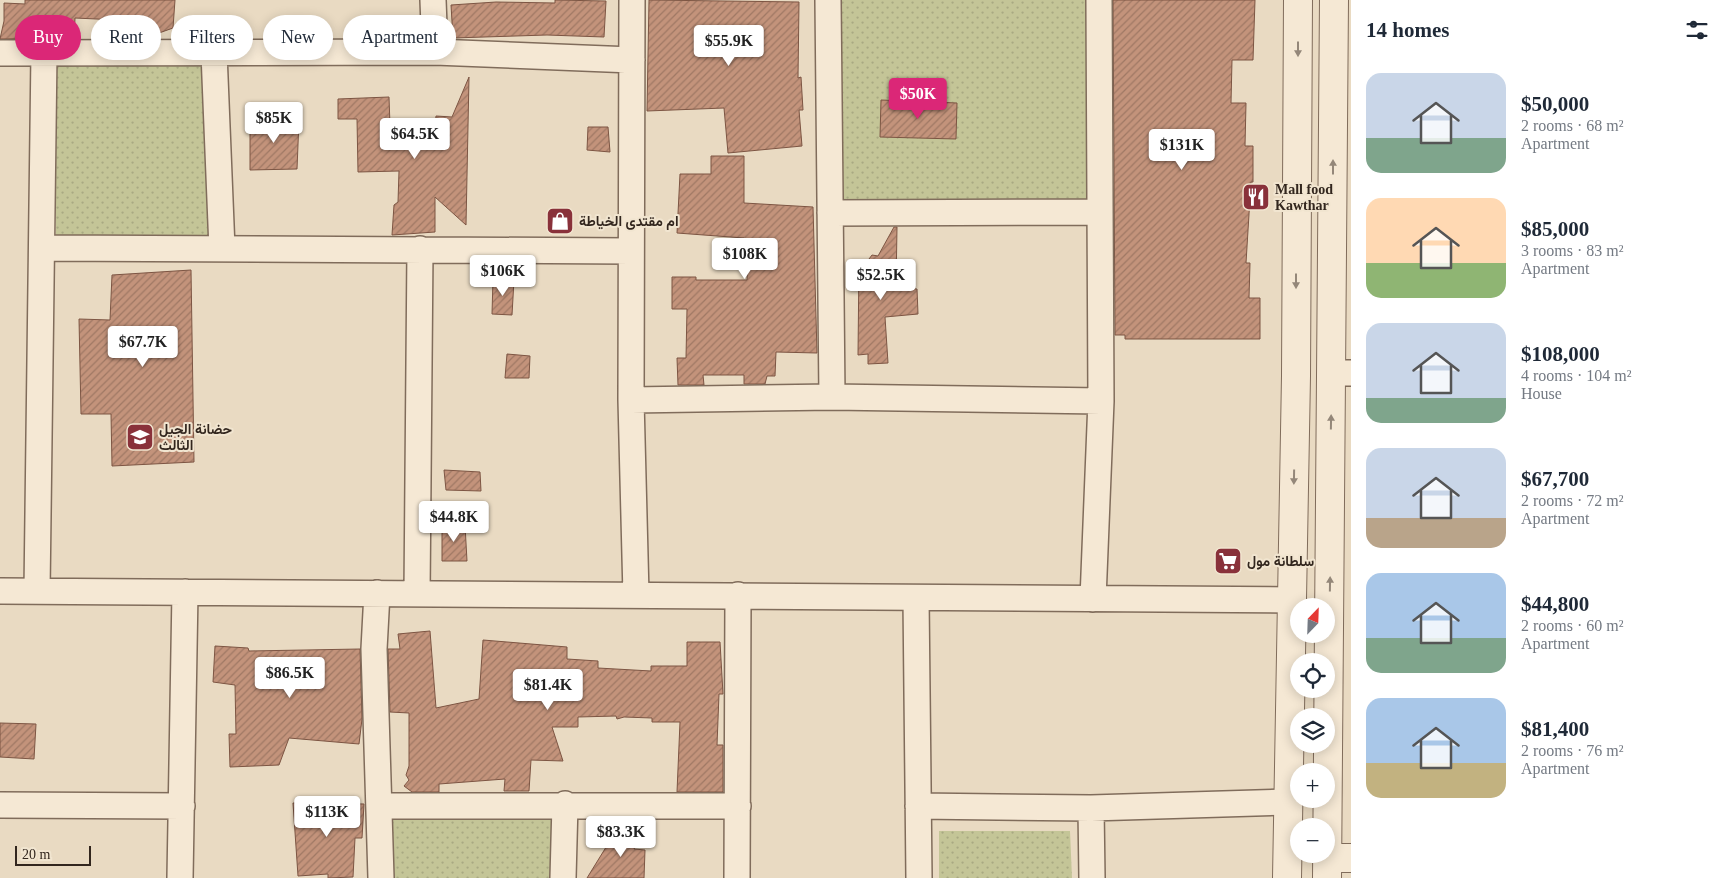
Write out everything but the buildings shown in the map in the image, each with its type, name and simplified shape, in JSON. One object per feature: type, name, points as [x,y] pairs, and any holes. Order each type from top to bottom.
[{"type":"street","points":[[433,0],[434,15]]},
{"type":"street","points":[[632,0],[631,400],[636,596]]},
{"type":"street","points":[[828,0],[832,397]]},
{"type":"street","points":[[1093,599],[1101,401],[1100,0]]},
{"type":"street","points":[[1292,598],[1297,251],[1298,0]]},
{"type":"street","points":[[1334,0],[1332,314],[1341,373],[1335,865]]},
{"type":"street","points":[[253,53],[343,52]]},
{"type":"street","points":[[81,53],[171,53]]},
{"type":"street","points":[[456,53],[632,60]]},
{"type":"street","points":[[0,54],[15,54]]},
{"type":"street","points":[[37,591],[44,60]]},
{"type":"street","points":[[214,60],[222,249]]},
{"type":"street","points":[[830,213],[1100,212]]},
{"type":"street","points":[[42,248],[631,251]]},
{"type":"street","points":[[417,594],[420,249]]},
{"type":"street","points":[[1297,251],[1316,257],[1333,249]]},
{"type":"street","points":[[1296,318],[1313,309],[1332,314]]},
{"type":"street","points":[[631,400],[832,397],[1101,401]]},
{"type":"street","points":[[0,591],[1290,600]]},
{"type":"street","points":[[180,878],[186,592]]},
{"type":"street","points":[[377,593],[374,649],[381,878]]},
{"type":"street","points":[[737,878],[738,595]]},
{"type":"street","points":[[916,598],[919,878]]},
{"type":"street","points":[[1287,878],[1291,643]]},
{"type":"street","points":[[918,806],[1091,808],[1288,802]]},
{"type":"street","points":[[380,806],[565,804],[738,806]]},
{"type":"street","points":[[563,878],[565,804]]},
{"type":"street","points":[[0,805],[182,806]]},
{"type":"street","points":[[1091,808],[1092,878]]},
{"type":"green space","points":[[840,0],[1087,0],[1086,203],[840,202]]},
{"type":"green space","points":[[201,64],[209,236],[56,237],[55,66]]},
{"type":"green space","points":[[552,816],[550,878],[392,878],[391,817]]},
{"type":"green space","points":[[939,831],[1070,831],[1072,878],[939,878]]},
{"type":"place","name":"Mall food Kawthar","points":[[1256,197]]},
{"type":"place","name":"ام مقتدى الخياطة","points":[[560,221]]},
{"type":"place","name":"حضانة الجيل الثالث","points":[[140,437]]},
{"type":"place","name":"سلطانة مول","points":[[1228,561]]}]
